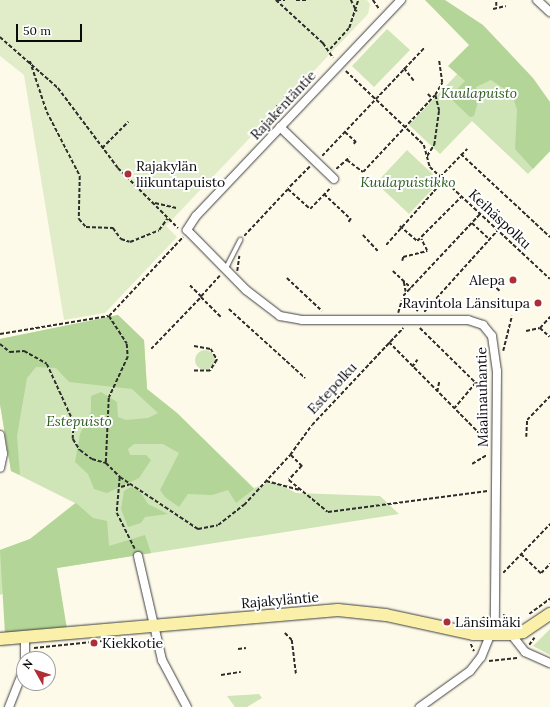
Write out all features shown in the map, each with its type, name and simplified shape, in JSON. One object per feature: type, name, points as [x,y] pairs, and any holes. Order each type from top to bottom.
[{"type":"street","name":"Rajakentäntie","points":[[187,230],[196,216],[401,0]]},
{"type":"street","points":[[537,0],[550,12]]},
{"type":"street","points":[[280,127],[316,161],[332,179]]},
{"type":"street","name":"Maalinauhantie","points":[[187,230],[223,273],[274,313],[293,319],[468,320],[486,328],[496,354],[497,615],[492,634],[481,657],[470,671],[420,707]]},
{"type":"street","points":[[0,435],[3,463],[0,468]]},
{"type":"street","points":[[138,556],[153,626],[168,676],[186,707]]},
{"type":"street","name":"Rajakyläntie","points":[[0,639],[25,643],[153,626],[338,610],[366,611],[460,632],[511,634],[523,632],[550,614]]},
{"type":"street","points":[[511,634],[525,652],[550,663]]},
{"type":"street","points":[[25,643],[25,651]]},
{"type":"street","points":[[9,707],[16,689]]},
{"type":"lane","points":[[223,273],[240,240]]},
{"type":"path","points":[[277,0],[285,0]]},
{"type":"path","points":[[277,0],[330,50],[334,59]]},
{"type":"path","points":[[296,0],[306,0]]},
{"type":"path","points":[[351,0],[357,12]]},
{"type":"path","points":[[330,50],[343,38],[357,12],[358,0]]},
{"type":"path","points":[[373,0],[380,10]]},
{"type":"path","points":[[496,0],[496,6]]},
{"type":"path","points":[[493,8],[496,6],[506,6]]},
{"type":"path","points":[[0,37],[29,60],[58,88],[102,148],[153,202],[175,228],[187,230]]},
{"type":"path","points":[[240,240],[425,47]]},
{"type":"path","points":[[29,60],[47,112],[80,176],[79,219],[86,227],[113,228],[125,243],[159,230],[167,218]]},
{"type":"path","points":[[347,160],[363,172],[432,98],[442,83],[439,61]]},
{"type":"path","points":[[404,68],[414,81]]},
{"type":"path","name":"Keihäspolku","points":[[344,69],[424,145],[427,163],[440,177],[550,279]]},
{"type":"path","points":[[428,94],[432,98]]},
{"type":"path","points":[[427,156],[434,145],[439,111],[434,95]]},
{"type":"path","points":[[284,96],[294,102]]},
{"type":"path","points":[[276,106],[286,110]]},
{"type":"path","points":[[102,148],[128,122]]},
{"type":"path","points":[[345,132],[356,142],[354,144]]},
{"type":"path","points":[[440,177],[467,149]]},
{"type":"path","points":[[461,154],[550,236]]},
{"type":"path","points":[[288,189],[310,209],[324,194],[332,179],[350,158]]},
{"type":"path","points":[[386,245],[400,226],[444,180]]},
{"type":"path","points":[[324,194],[351,219],[349,222]]},
{"type":"path","points":[[400,226],[417,241],[421,239],[461,196]]},
{"type":"path","points":[[153,202],[176,208]]},
{"type":"path","points":[[398,313],[403,297],[406,293],[480,214]]},
{"type":"path","points":[[472,223],[489,239]]},
{"type":"path","points":[[0,334],[109,316],[187,230]]},
{"type":"path","points":[[424,312],[498,230]]},
{"type":"path","points":[[363,235],[379,252]]},
{"type":"path","points":[[402,261],[403,257],[426,251],[421,239]]},
{"type":"path","points":[[393,271],[411,288]]},
{"type":"path","points":[[151,349],[223,273]]},
{"type":"path","points":[[287,278],[319,307],[328,320]]},
{"type":"path","points":[[488,280],[500,291]]},
{"type":"path","points":[[404,282],[406,293]]},
{"type":"path","points":[[190,286],[222,317]]},
{"type":"path","points":[[403,297],[419,312]]},
{"type":"path","points":[[229,309],[305,378]]},
{"type":"path","points":[[106,463],[109,398],[128,357],[127,344],[109,316]]},
{"type":"path","points":[[502,353],[512,316]]},
{"type":"path","points":[[526,331],[540,328],[550,317]]},
{"type":"path","name":"Estepolku","points":[[132,484],[198,529],[228,518],[278,469],[312,425],[389,342],[406,326]]},
{"type":"path","points":[[419,326],[476,383],[489,384]]},
{"type":"path","points":[[540,328],[550,337]]},
{"type":"path","points":[[389,342],[479,434],[489,434]]},
{"type":"path","points":[[0,344],[10,352],[24,351],[47,364],[74,423],[73,439],[80,450],[92,460],[106,463],[120,477],[132,484]]},
{"type":"path","points":[[194,346],[211,349],[216,360],[210,371],[194,371]]},
{"type":"path","points":[[412,367],[417,360]]},
{"type":"path","points":[[437,392],[439,382]]},
{"type":"path","points":[[454,409],[476,383]]},
{"type":"path","points":[[526,437],[527,420],[550,396]]},
{"type":"path","points":[[472,464],[489,454]]},
{"type":"path","points":[[290,455],[302,466],[289,480],[328,512],[336,513],[496,489]]},
{"type":"path","points":[[120,477],[121,487],[118,513],[138,556]]},
{"type":"path","points":[[265,481],[300,490]]},
{"type":"path","points":[[121,487],[132,484]]},
{"type":"path","points":[[503,573],[550,524]]},
{"type":"path","points":[[521,554],[541,573],[550,564]]},
{"type":"path","points":[[474,624],[488,614],[519,621],[550,599]]},
{"type":"path","points":[[285,633],[292,640],[296,674]]},
{"type":"path","points":[[470,642],[481,657],[488,661],[520,658],[537,635]]},
{"type":"path","points":[[25,643],[107,641]]},
{"type":"path","points":[[238,649],[246,648]]},
{"type":"path","points":[[221,674],[241,672]]},
{"type":"green space","name":"Rajakylän liikuntapuisto","points":[[0,0],[367,0],[370,4],[368,14],[166,226],[177,237],[105,313],[64,320],[24,75],[0,56]]},
{"type":"green space","points":[[425,0],[445,0],[483,25],[533,78],[550,102],[550,151],[533,169],[515,149],[517,110],[512,94],[491,80],[476,87],[479,98],[474,116],[470,117],[449,97],[465,81],[448,66],[469,45]]},
{"type":"green space","points":[[387,29],[410,50],[374,87],[352,66]]},
{"type":"green space","name":"Kuulapuisto","points":[[480,50],[496,67],[550,151],[528,174],[472,121],[440,154],[409,125]]},
{"type":"green space","name":"Kuulapuistikko","points":[[407,150],[440,181],[409,214],[376,183]]},
{"type":"green space","name":"Estepuisto","points":[[118,315],[144,340],[147,389],[177,413],[254,488],[273,481],[296,493],[380,496],[399,514],[57,568],[0,595],[0,550],[30,539],[75,503],[11,471],[0,404],[0,339]]},
{"type":"green space","points":[[118,315],[144,340],[147,389],[177,413],[254,489],[236,503],[228,490],[212,495],[188,494],[179,507],[165,497],[160,490],[179,453],[163,444],[134,444],[128,449],[130,455],[146,455],[151,460],[139,478],[107,493],[94,489],[88,474],[75,462],[80,434],[91,411],[91,396],[101,392],[117,402],[118,417],[126,420],[148,418],[158,413],[132,389],[69,382],[56,368],[36,367],[27,378],[17,436],[20,475],[11,471],[0,404],[0,339]]},
{"type":"green space","points":[[205,350],[212,353],[215,360],[212,367],[205,370],[198,367],[195,360],[198,353]]},
{"type":"green space","points":[[131,487],[139,490],[148,504],[168,514],[145,517],[141,523],[128,527],[121,509],[124,491]]},
{"type":"green space","points":[[76,503],[93,518],[107,521],[109,546],[145,535],[151,553],[57,568],[67,629],[5,634],[0,550],[30,539]]},
{"type":"green space","points":[[550,629],[550,655],[533,646]]},
{"type":"green space","points":[[259,694],[262,698],[247,707],[235,707],[227,696]]},
{"type":"place","name":"Rajakylän liikuntapuisto","points":[[128,174]]},
{"type":"place","name":"Alepa","points":[[513,280]]},
{"type":"place","name":"Ravintola Länsitupa","points":[[538,303]]},
{"type":"place","name":"Länsimäki","points":[[447,622]]},
{"type":"place","name":"Kiekkotie","points":[[94,643]]}]
